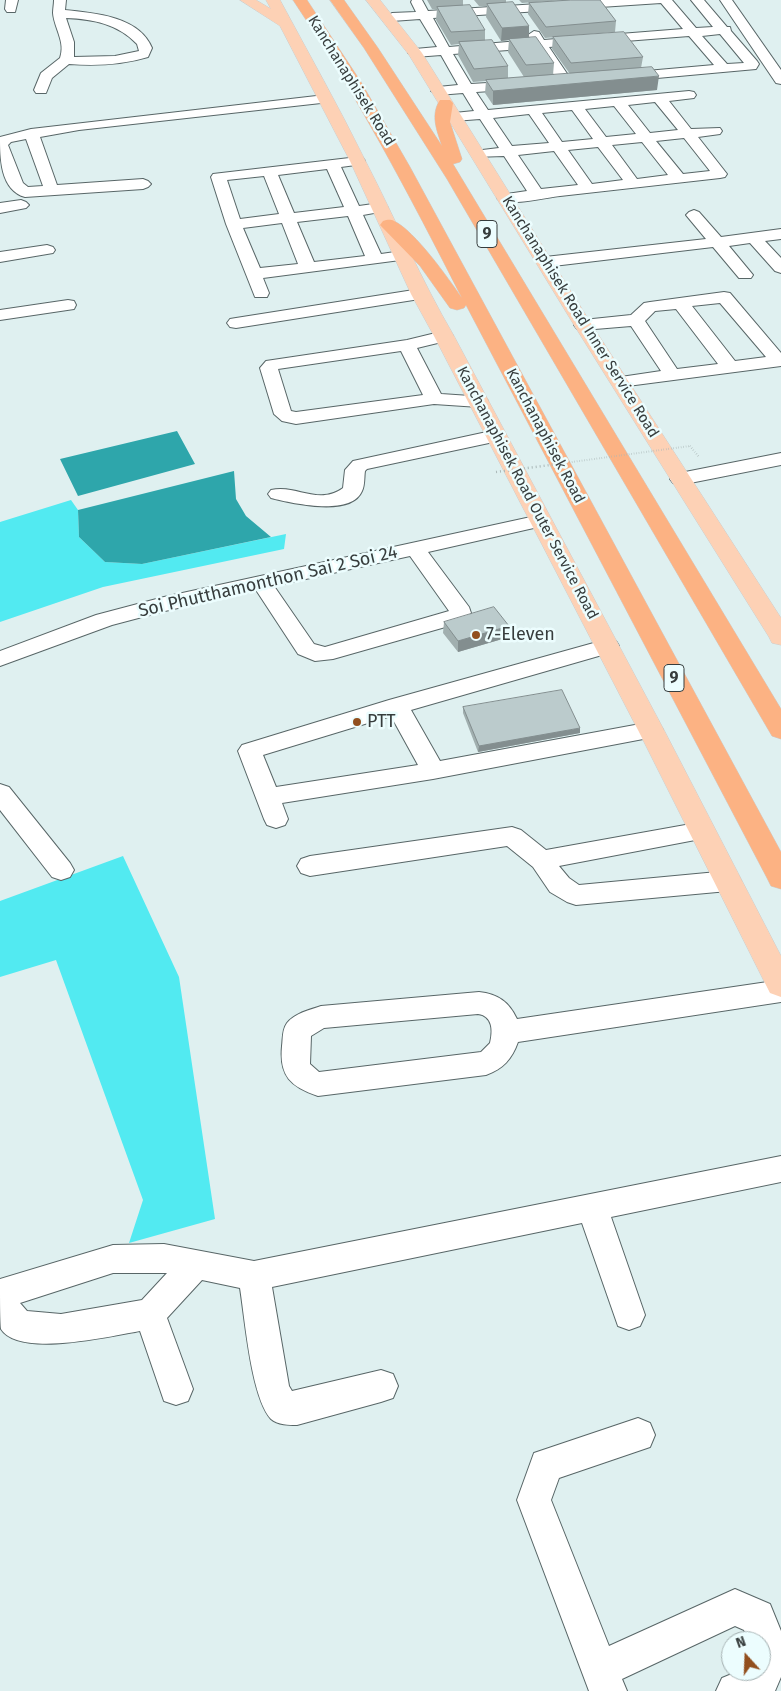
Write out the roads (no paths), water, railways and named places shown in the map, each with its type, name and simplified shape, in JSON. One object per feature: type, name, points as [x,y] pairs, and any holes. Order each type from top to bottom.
[{"type":"highway","name":"Kanchanaphisek Road","points":[[300,0],[328,40],[394,150],[781,878]]},
{"type":"highway","name":"Kanchanaphisek Road","points":[[337,0],[371,48],[455,179],[781,730]]},
{"type":"highway","points":[[446,104],[442,122],[452,149],[455,179]]},
{"type":"highway","points":[[385,216],[424,256],[442,279],[459,307],[486,326]]},
{"type":"highway","points":[[753,683],[781,716]]},
{"type":"main road","points":[[247,0],[287,25]]},
{"type":"main road","name":"Kanchanaphisek Road Outer Service Road","points":[[273,0],[358,161],[420,294],[479,401],[540,521],[608,646],[781,985]]},
{"type":"main road","name":"Kanchanaphisek Road Inner Service Road","points":[[374,0],[393,21],[479,154],[583,325],[781,637]]},
{"type":"main road","points":[[386,0],[393,21]]},
{"type":"street","points":[[416,0],[467,89],[538,195]]},
{"type":"street","points":[[467,0],[520,85]]},
{"type":"street","points":[[393,21],[424,15],[474,11],[514,4],[659,0]]},
{"type":"street","points":[[665,0],[724,69]]},
{"type":"street","points":[[611,78],[752,65],[725,30],[696,0]]},
{"type":"street","points":[[726,0],[781,80]]},
{"type":"street","points":[[630,1],[668,46]]},
{"type":"street","points":[[599,2],[632,42]]},
{"type":"street","points":[[557,3],[592,52]]},
{"type":"street","points":[[514,4],[540,44],[570,81],[551,82]]},
{"type":"street","points":[[41,90],[46,76],[66,60],[69,55],[59,6],[118,24],[134,33],[146,47],[143,54],[133,58],[100,62],[66,60]]},
{"type":"street","points":[[414,53],[584,41],[632,42],[659,36],[725,30]]},
{"type":"street","points":[[678,58],[689,72]]},
{"type":"street","points":[[646,62],[656,74]]},
{"type":"street","points":[[446,104],[467,89],[536,84]]},
{"type":"street","points":[[446,104],[484,115],[689,95]]},
{"type":"street","points":[[505,198],[720,174],[659,98]]},
{"type":"street","points":[[142,184],[25,192],[18,188],[1,144],[6,139],[31,133],[325,99]]},
{"type":"street","points":[[618,102],[679,179]]},
{"type":"street","points":[[576,106],[634,184]]},
{"type":"street","points":[[533,110],[588,189]]},
{"type":"street","points":[[52,116],[57,130]]},
{"type":"street","points":[[479,154],[715,131]]},
{"type":"street","points":[[31,133],[52,191]]},
{"type":"street","points":[[261,293],[218,177],[358,161]]},
{"type":"street","points":[[332,164],[376,259]]},
{"type":"street","points":[[269,171],[308,268]]},
{"type":"street","points":[[0,208],[21,205]]},
{"type":"street","points":[[234,224],[352,210],[385,216]]},
{"type":"street","points":[[694,216],[745,275]]},
{"type":"street","points":[[545,262],[781,234]]},
{"type":"street","points":[[754,238],[781,268]]},
{"type":"street","points":[[0,257],[47,250]]},
{"type":"street","points":[[254,274],[402,256]]},
{"type":"street","points":[[236,323],[420,294]]},
{"type":"street","points":[[583,325],[636,320],[650,307],[724,297],[778,361],[620,382]]},
{"type":"street","points":[[680,302],[730,367]]},
{"type":"street","points":[[0,315],[68,305]]},
{"type":"street","points":[[636,320],[672,375]]},
{"type":"street","points":[[444,336],[407,345],[272,365],[269,368],[283,414],[296,418],[434,399],[479,401]]},
{"type":"street","points":[[407,345],[434,399]]},
{"type":"street","points":[[278,494],[312,502],[343,497],[353,490],[355,470],[360,465],[496,436]]},
{"type":"street","points":[[680,479],[781,460]]},
{"type":"street","name":"Soi Phutthamonthon Sai 2 Soi 24","points":[[0,659],[104,620],[262,582],[540,521]]},
{"type":"street","points":[[262,582],[306,649],[315,654],[325,654],[460,614],[458,607],[415,548]]},
{"type":"street","points":[[276,819],[250,752],[398,706],[608,646]]},
{"type":"street","points":[[398,706],[433,770]]},
{"type":"street","points":[[267,797],[433,770],[651,730]]},
{"type":"street","points":[[0,793],[61,870]]},
{"type":"street","points":[[542,860],[702,831]]},
{"type":"street","points":[[310,866],[512,836],[542,860],[552,877],[562,888],[576,895],[728,881]]},
{"type":"street","points":[[507,1032],[781,991]]},
{"type":"street","points":[[478,1003],[490,1005],[501,1014],[507,1032],[501,1053],[486,1063],[318,1084],[304,1079],[296,1068],[297,1030],[321,1017],[478,1003]]},
{"type":"street","points":[[0,1294],[113,1259],[164,1258],[254,1276],[781,1169]]},
{"type":"street","points":[[592,1207],[629,1315]]},
{"type":"street","points":[[0,1303],[19,1326],[61,1329],[150,1314],[196,1264]]},
{"type":"street","points":[[254,1276],[273,1392],[284,1408],[297,1408],[381,1386]]},
{"type":"street","points":[[150,1314],[176,1389]]},
{"type":"street","points":[[638,1435],[546,1465],[534,1500],[604,1680],[735,1607],[757,1617],[772,1655],[759,1683],[735,1691]]},
{"type":"place","name":"7-Eleven","points":[[476,635]]},
{"type":"place","name":"PTT","points":[[357,722]]}]
